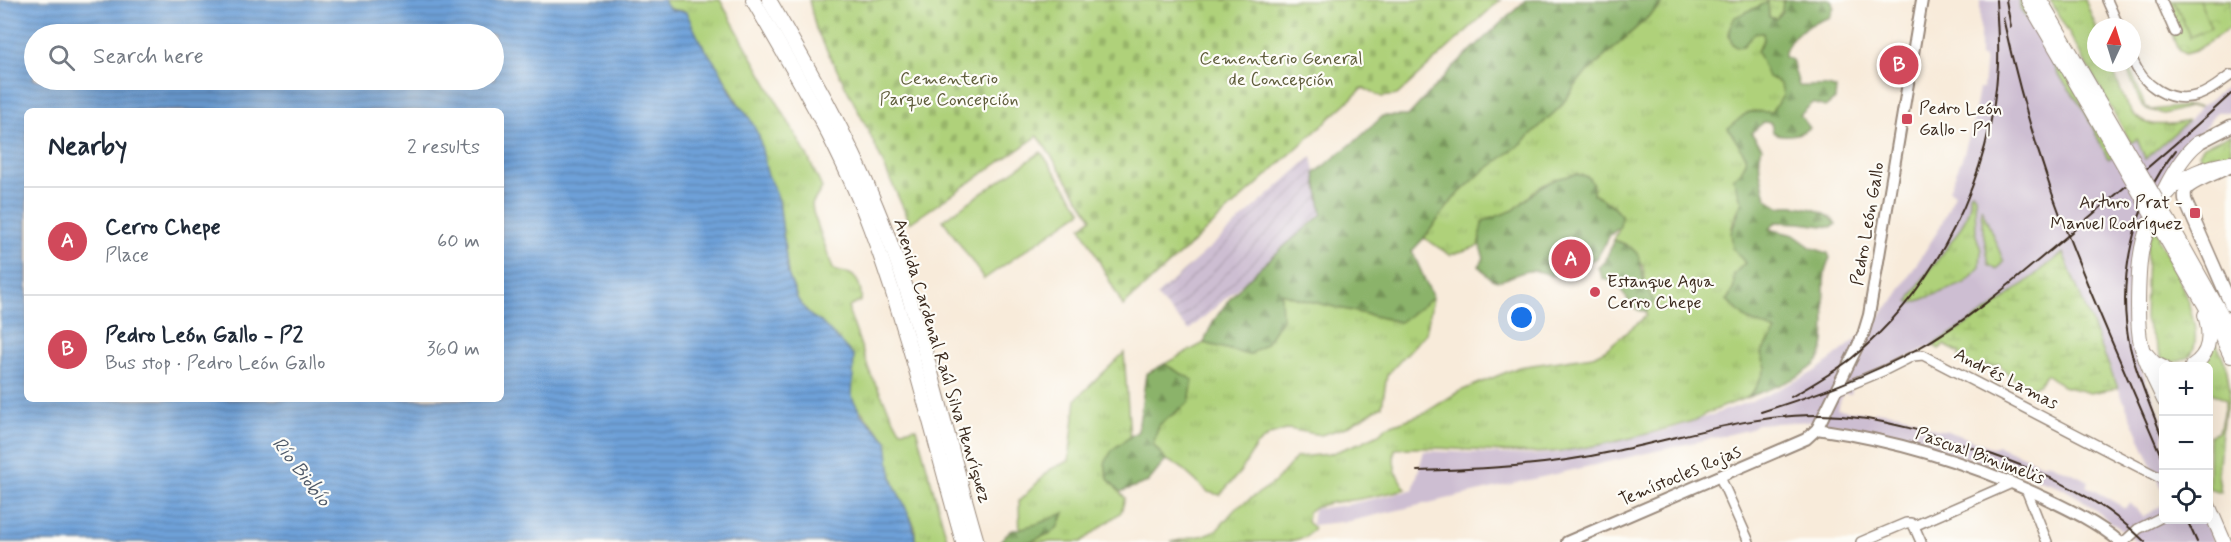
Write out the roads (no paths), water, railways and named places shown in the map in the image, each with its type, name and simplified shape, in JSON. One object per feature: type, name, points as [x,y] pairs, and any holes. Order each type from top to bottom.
[{"type":"main road","name":"Avenida Cardenal Raúl Silva Henríquez","points":[[753,0],[822,122],[869,225],[902,323],[963,542]]},
{"type":"main road","name":"Avenida Cardenal Raúl Silva Henríquez","points":[[769,0],[830,107],[877,208],[916,324],[977,542]]},
{"type":"main road","points":[[2028,0],[2121,150]]},
{"type":"main road","points":[[2040,0],[2121,150],[2231,332]]},
{"type":"main road","points":[[2159,391],[2141,348],[2139,335],[2141,251],[2147,230],[2179,164],[2198,143],[2231,126]]},
{"type":"main road","points":[[2160,203],[2175,185],[2187,177],[2199,171],[2231,165]]},
{"type":"main road","points":[[2231,165],[2192,184],[2185,191],[2185,200],[2231,305]]},
{"type":"main road","points":[[2165,226],[2231,356]]},
{"type":"main road","points":[[2198,362],[2208,344],[2208,328],[2200,296]]},
{"type":"main road","points":[[2141,348],[2159,365]]},
{"type":"main road","points":[[2213,517],[2224,542]]},
{"type":"street","name":"Pedro León Gallo","points":[[1806,439],[1817,429],[1837,390],[1863,335],[1870,309],[1922,0]]},
{"type":"street","points":[[2107,0],[2115,18]]},
{"type":"street","points":[[2161,0],[2175,32]]},
{"type":"street","points":[[2138,72],[2153,87],[2166,95],[2192,97],[2209,91],[2231,75]]},
{"type":"street","name":"Andrés Lamas","points":[[1837,390],[1912,356],[1923,355],[2159,477]]},
{"type":"street","name":"Pascual Binimelis","points":[[1817,429],[1908,447],[2012,483],[2084,517],[2122,542]]},
{"type":"street","name":"Temístocles Rojas","points":[[1574,541],[1806,439]]},
{"type":"street","points":[[1720,477],[1749,542]]},
{"type":"street","points":[[1914,526],[2012,483]]},
{"type":"street","points":[[2026,489],[2047,542]]},
{"type":"street","points":[[2122,542],[2159,518]]},
{"type":"street","points":[[1861,542],[1906,523],[1914,526],[1921,542]]},
{"type":"water","name":"Río Biobío","points":[[0,0],[664,0],[670,9],[686,12],[701,43],[720,70],[735,100],[749,117],[759,136],[767,173],[779,200],[788,274],[798,300],[811,316],[821,322],[854,356],[852,397],[861,414],[887,441],[892,478],[911,519],[915,542],[0,542]]},
{"type":"railway","points":[[1791,397],[1852,358],[1883,330],[1910,298],[1934,263],[1955,226],[1972,187],[1985,147],[1994,106],[1998,64],[1996,0]]},
{"type":"railway","points":[[2006,0],[2011,27]]},
{"type":"railway","points":[[2003,18],[2025,106],[2052,193],[2092,295],[2159,451]]},
{"type":"railway","points":[[1761,412],[1860,377],[1937,337],[1994,297],[2170,149],[2231,94]]},
{"type":"railway","points":[[2159,430],[2133,359],[2126,322],[2125,296],[2127,270],[2139,218],[2161,171],[2176,150]]},
{"type":"railway","points":[[1417,471],[1490,468],[1563,461],[1768,418],[1843,416],[1887,423],[1930,434],[2035,471],[2093,501],[2145,542]]},
{"type":"railway","points":[[2189,524],[2197,542]]},
{"type":"place","name":"Pedro León Gallo - P2","points":[[1899,65]]},
{"type":"place","name":"Pedro León Gallo - P1","points":[[1907,119]]},
{"type":"place","name":"Arturo Prat - Manuel Rodríguez","points":[[2195,213]]},
{"type":"place","name":"Cerro Chepe","points":[[1571,259]]},
{"type":"place","name":"Estanque Agua Cerro Chepe","points":[[1595,292]]},
{"type":"park label","name":"Cementerio General de Concepción","points":[[1281,69]]},
{"type":"park label","name":"Cementerio Parque Concepción","points":[[949,89]]}]
